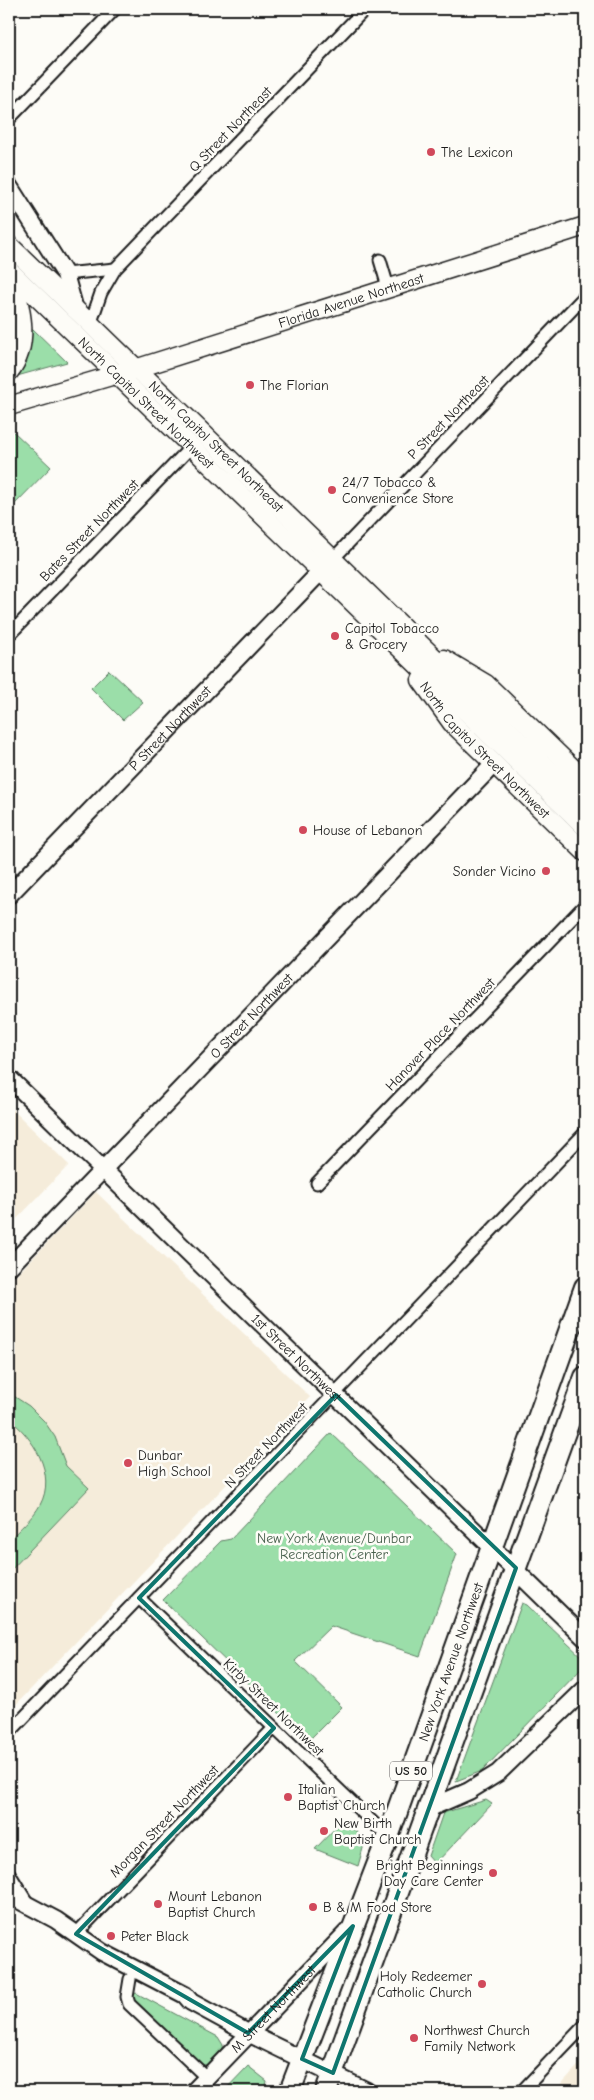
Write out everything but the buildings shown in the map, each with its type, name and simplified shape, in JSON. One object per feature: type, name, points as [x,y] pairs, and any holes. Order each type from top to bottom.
[{"type":"highway","name":"New York Avenue Northwest","points":[[290,2091],[388,1837],[585,1287]]},
{"type":"highway","name":"US 50","points":[[330,2082],[585,1378]]},
{"type":"main road","name":"Florida Avenue Northeast","points":[[9,406],[116,375],[388,287],[585,226]]},
{"type":"main road","name":"North Capitol Street Northeast","points":[[9,245],[135,369],[327,565],[422,647],[585,804]]},
{"type":"main road","points":[[9,372],[18,354],[23,332],[22,314],[10,272]]},
{"type":"main road","name":"North Capitol Street Northwest","points":[[10,272],[191,447],[327,565],[392,641],[452,723],[585,852]]},
{"type":"main road","name":"North Capitol Street Northwest","points":[[392,641],[585,827]]},
{"type":"main road","name":"North Capitol Street Northeast","points":[[422,647],[486,684],[585,780]]},
{"type":"street","points":[[9,119],[115,9]]},
{"type":"street","name":"Q Street Northeast","points":[[90,325],[102,292],[115,269],[365,9]]},
{"type":"street","points":[[9,186],[65,274],[75,310]]},
{"type":"street","points":[[380,260],[388,287]]},
{"type":"street","points":[[65,274],[115,269]]},
{"type":"street","name":"P Street Northeast","points":[[327,565],[585,296]]},
{"type":"street","name":"Bates Street Northwest","points":[[9,635],[191,447]]},
{"type":"street","name":"P Street Northwest","points":[[9,895],[327,565]]},
{"type":"street","name":"O Street Northwest","points":[[9,1267],[494,764]]},
{"type":"street","name":"Hanover Place Northwest","points":[[317,1183],[585,905]]},
{"type":"street","name":"1st Street Northwest","points":[[9,1078],[516,1568],[585,1638]]},
{"type":"street","name":"N Street Northwest","points":[[9,1733],[336,1395],[585,1133]]},
{"type":"street","name":"Kirby Street Northwest","points":[[139,1598],[388,1837]]},
{"type":"street","points":[[430,1808],[469,1790],[498,1773],[585,1689]]},
{"type":"street","name":"Morgan Street Northwest","points":[[76,1934],[274,1728]]},
{"type":"street","points":[[9,1873],[34,1913],[78,1950],[182,2005],[191,2002]]},
{"type":"street","points":[[9,1895],[28,1904],[102,1952],[185,1995],[191,2002],[248,2033],[302,2059],[330,2082],[367,2091]]},
{"type":"street","name":"M Street Northwest","points":[[194,2091],[353,1926]]},
{"type":"street","points":[[130,1979],[127,1997],[129,2004],[206,2077]]},
{"type":"street","points":[[522,2091],[585,2025]]},
{"type":"highlighted area","points":[[336,1395],[516,1568],[333,2073],[302,2059],[353,1926],[248,2033],[76,1934],[274,1728],[139,1598]]},
{"type":"shaded area","points":[[9,1106],[69,1165],[9,1227]]},
{"type":"shaded area","name":"Dunbar High School","points":[[96,1192],[310,1397],[9,1712],[9,1283]]},
{"type":"shaded area","points":[[585,2058],[585,2091],[555,2091]]},
{"type":"green space","points":[[33,329],[67,362],[17,376],[30,330]]},
{"type":"green space","points":[[14,432],[51,467],[13,506],[9,502],[9,434]]},
{"type":"green space","points":[[109,670],[143,702],[123,720],[91,688]]},
{"type":"green space","points":[[9,1393],[29,1406],[44,1421],[55,1437],[66,1466],[89,1488],[9,1572],[9,1540],[37,1510],[45,1493],[46,1481],[40,1457],[34,1446],[9,1419]]},
{"type":"green space","name":"New York Avenue/Dunbar Recreation Center","points":[[331,1433],[457,1554],[420,1656],[331,1626],[295,1661],[342,1707],[308,1741],[163,1600],[221,1541],[231,1539]]},
{"type":"green space","points":[[522,1603],[527,1605],[585,1660],[585,1665],[482,1771],[456,1781]]},
{"type":"green space","points":[[486,1800],[492,1804],[435,1864],[428,1856],[443,1813]]},
{"type":"green space","points":[[344,1819],[365,1841],[358,1866],[315,1849]]},
{"type":"green space","points":[[136,1993],[218,2037],[223,2045],[220,2052],[206,2065],[200,2064],[132,1999]]},
{"type":"green space","points":[[248,2066],[267,2081],[265,2091],[224,2091]]},
{"type":"place","name":"The Lexicon","points":[[431,152]]},
{"type":"place","name":"The Florian","points":[[250,385]]},
{"type":"place","name":"24/7 Tobacco & Convenience Store","points":[[332,490]]},
{"type":"place","name":"Capitol Tobacco & Grocery","points":[[335,636]]},
{"type":"place","name":"House of Lebanon","points":[[303,830]]},
{"type":"place","name":"Sonder Vicino","points":[[546,871]]},
{"type":"place","name":"Dunbar High School","points":[[128,1463]]},
{"type":"place","name":"Italian Baptist Church","points":[[288,1797]]},
{"type":"place","name":"New Birth Baptist Church","points":[[324,1831]]},
{"type":"place","name":"Bright Beginnings Day Care Center","points":[[493,1873]]},
{"type":"place","name":"Mount Lebanon Baptist Church","points":[[158,1904]]},
{"type":"place","name":"B & M Food Store","points":[[313,1907]]},
{"type":"place","name":"Peter Black","points":[[111,1936]]},
{"type":"place","name":"Holy Redeemer Catholic Church","points":[[482,1984]]},
{"type":"place","name":"Northwest Church Family Network","points":[[414,2038]]}]
